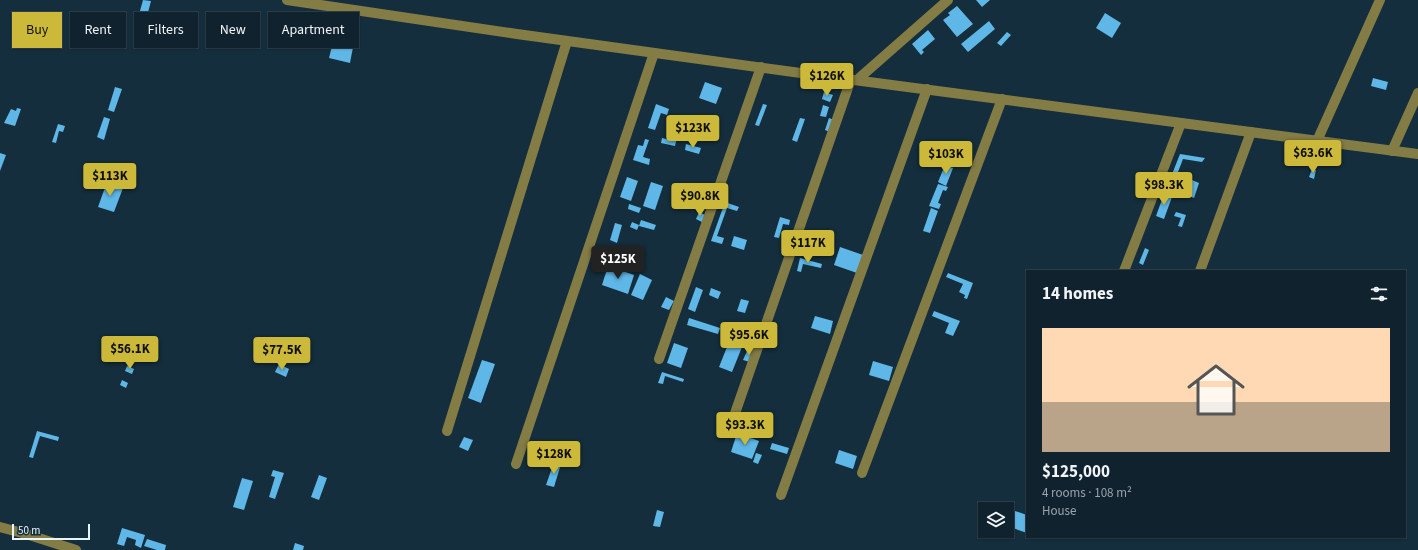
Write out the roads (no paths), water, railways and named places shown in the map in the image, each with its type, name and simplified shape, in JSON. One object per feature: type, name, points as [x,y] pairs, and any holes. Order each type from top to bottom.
[{"type":"street","points":[[287,0],[567,41],[1418,154]]},
{"type":"street","points":[[732,422],[854,80],[948,0]]},
{"type":"street","points":[[1317,141],[1380,0]]},
{"type":"street","points":[[447,431],[567,41]]},
{"type":"street","points":[[516,464],[654,52]]},
{"type":"street","points":[[659,359],[761,67]]},
{"type":"street","points":[[781,495],[927,89]]},
{"type":"street","points":[[1392,151],[1418,93]]},
{"type":"street","points":[[862,473],[1002,99]]},
{"type":"street","points":[[1124,270],[1181,123]]},
{"type":"street","points":[[1200,270],[1251,132]]},
{"type":"street","points":[[0,527],[76,550]]}]
